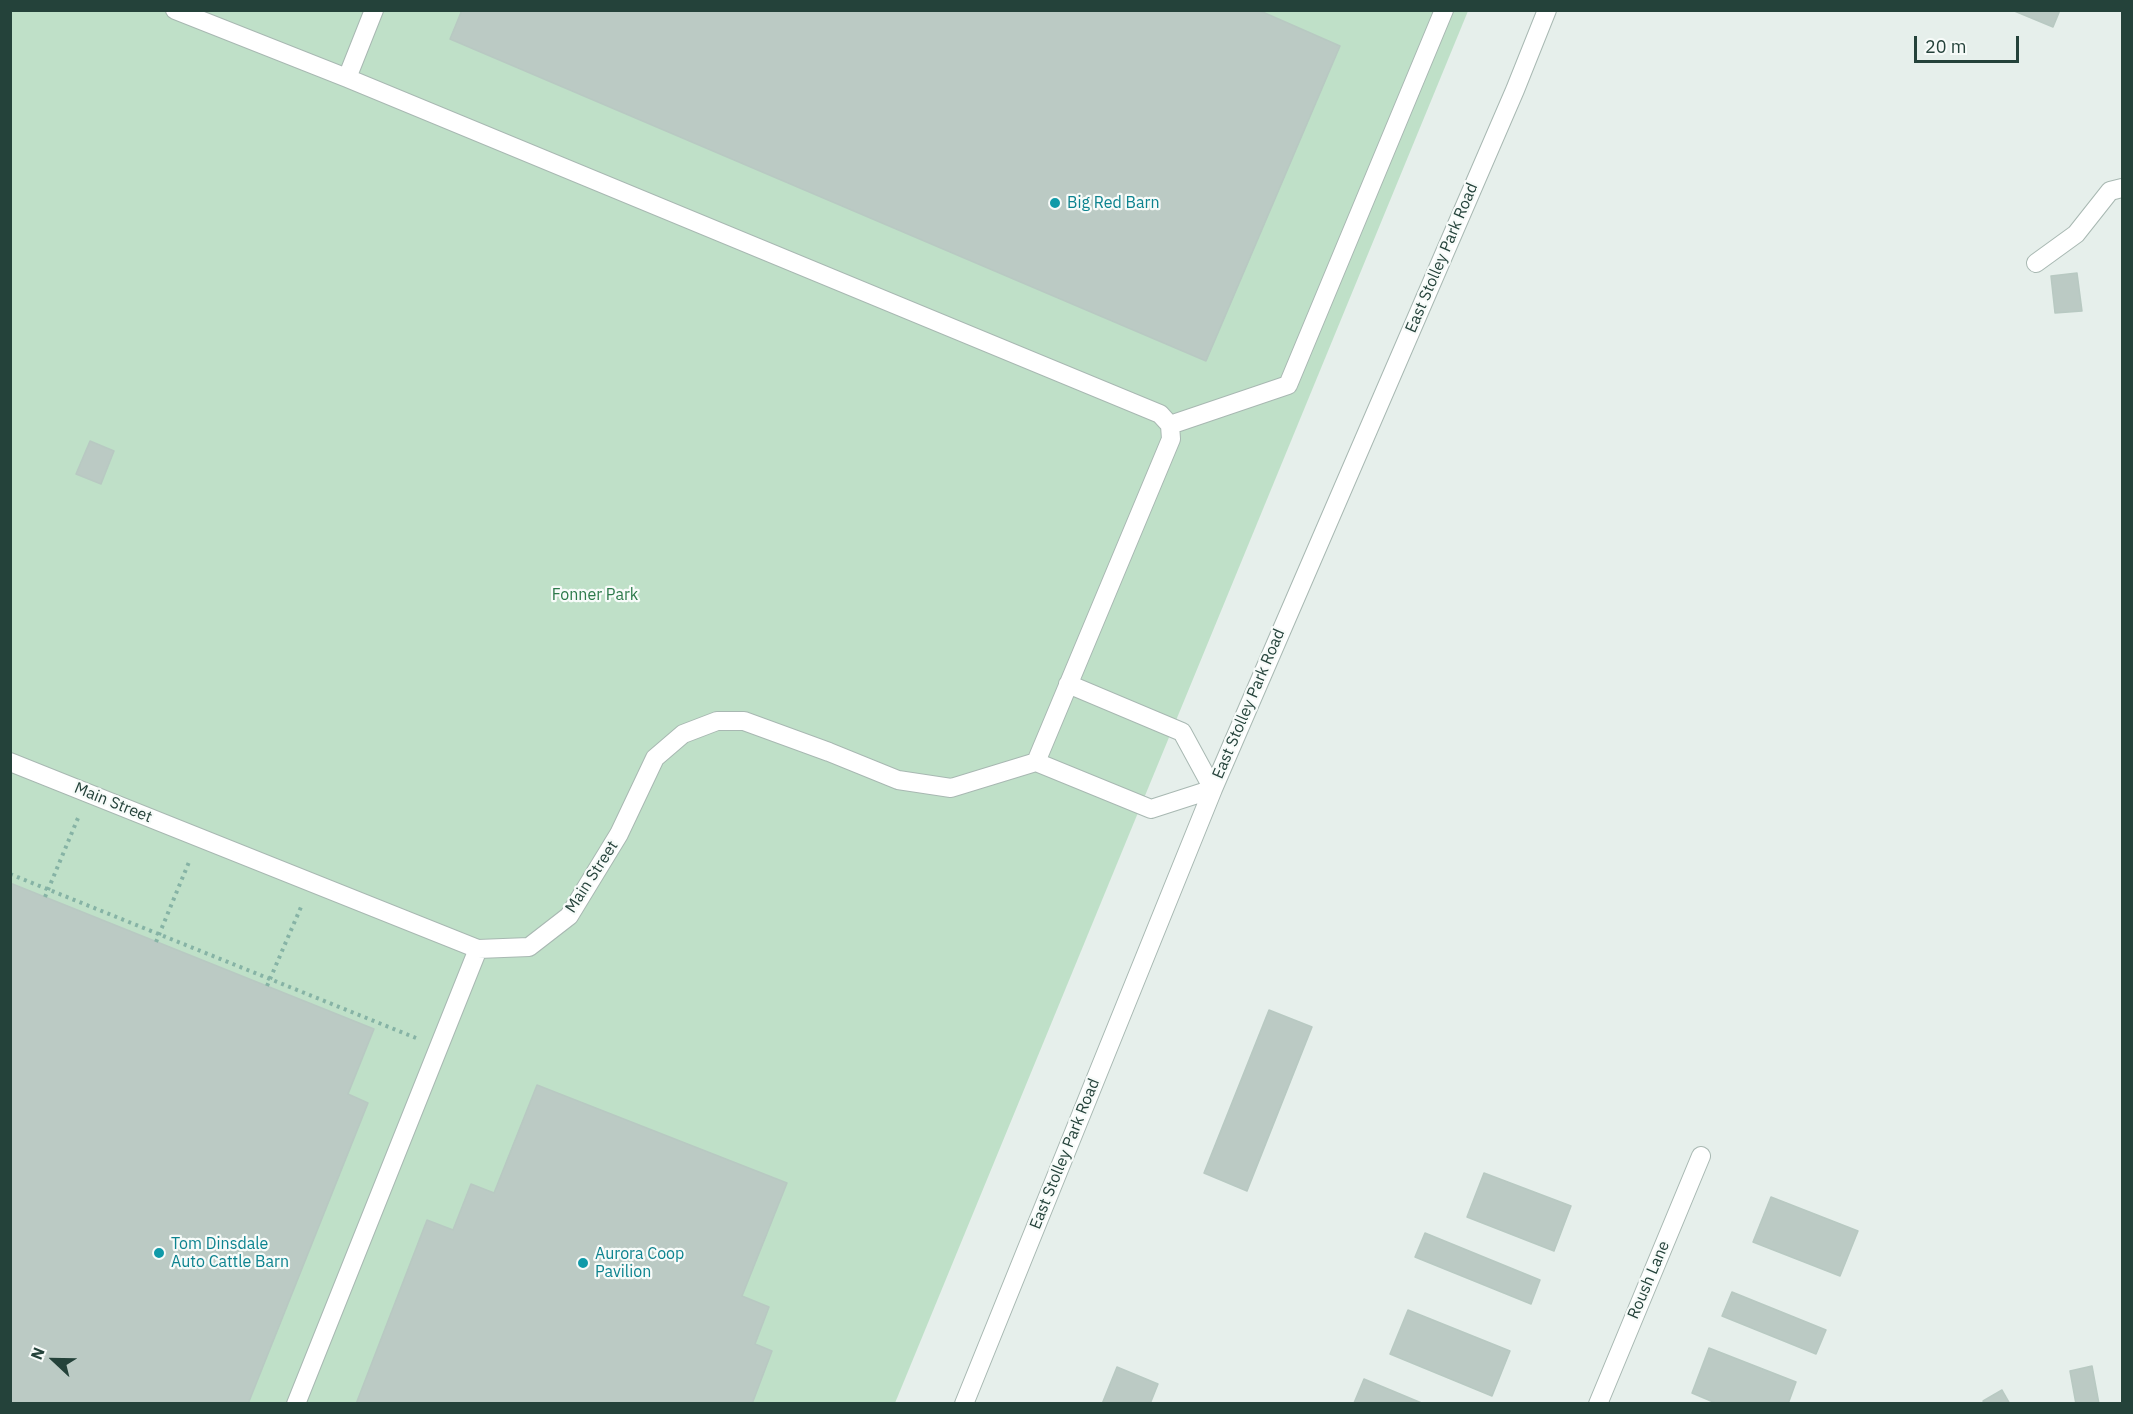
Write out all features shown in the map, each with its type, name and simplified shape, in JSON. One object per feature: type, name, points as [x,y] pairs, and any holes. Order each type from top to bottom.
[{"type":"street","points":[[175,10],[347,78],[1160,414],[1170,425],[1171,439],[1068,684],[1036,762],[1151,809],[1213,789],[1182,732],[1068,684]]},
{"type":"street","points":[[347,78],[374,10]]},
{"type":"street","points":[[1170,425],[1288,384],[1444,10]]},
{"type":"street","name":"East Stolley Park Road","points":[[964,1404],[1213,789],[1515,90],[1546,10]]},
{"type":"street","points":[[2036,263],[2076,234],[2110,191],[2122,188]]},
{"type":"street","name":"Main Street","points":[[10,762],[478,949],[529,947],[569,916],[620,834],[655,758],[683,734],[717,721],[744,722],[829,752],[898,780],[951,788],[1036,762]]},
{"type":"street","points":[[296,1404],[478,949]]},
{"type":"street","name":"Roush Lane","points":[[1598,1404],[1701,1156]]},
{"type":"path","points":[[45,897],[89,793]]},
{"type":"path","points":[[156,942],[200,838]]},
{"type":"path","points":[[10,874],[438,1047]]},
{"type":"path","points":[[267,986],[312,883]]},
{"type":"green space","name":"Fonner Park","points":[[10,11],[1468,11],[895,1403],[11,1403]]},
{"type":"building","name":"Big Red Barn","points":[[462,10],[1258,10],[1340,46],[1206,361],[450,39]]},
{"type":"building","points":[[2012,10],[2060,10],[2053,27]]},
{"type":"building","points":[[2077,273],[2082,311],[2055,313],[2051,276]]},
{"type":"building","points":[[90,441],[114,451],[101,484],[76,474]]},
{"type":"building","name":"Tom Dinsdale Auto Cattle Barn","points":[[10,883],[374,1029],[348,1094],[368,1103],[248,1404],[10,1404]]},
{"type":"building","points":[[1269,1010],[1312,1027],[1247,1191],[1204,1173]]},
{"type":"building","name":"Aurora Coop Pavilion","points":[[537,1085],[787,1183],[742,1296],[769,1307],[755,1344],[772,1351],[752,1404],[356,1404],[427,1220],[453,1230],[471,1184],[494,1193]]},
{"type":"building","points":[[1484,1173],[1571,1206],[1554,1251],[1467,1217]]},
{"type":"building","points":[[1771,1197],[1858,1231],[1840,1276],[1753,1242]]},
{"type":"building","points":[[1425,1233],[1540,1280],[1531,1304],[1415,1257]]},
{"type":"building","points":[[1732,1292],[1826,1330],[1816,1354],[1722,1316]]},
{"type":"building","points":[[1408,1310],[1510,1351],[1492,1396],[1390,1354]]},
{"type":"building","points":[[1709,1348],[1796,1382],[1788,1404],[1718,1404],[1692,1393]]},
{"type":"building","points":[[2092,1366],[2099,1404],[2076,1404],[2070,1371]]},
{"type":"building","points":[[1117,1367],[1158,1384],[1150,1404],[1102,1404]]},
{"type":"building","points":[[1364,1379],[1424,1404],[1354,1403]]},
{"type":"building","points":[[2002,1390],[2010,1404],[1985,1404],[1983,1401]]},
{"type":"place","name":"Big Red Barn","points":[[1055,203]]},
{"type":"place","name":"Tom Dinsdale Auto Cattle Barn","points":[[159,1253]]},
{"type":"place","name":"Aurora Coop Pavilion","points":[[583,1263]]}]
